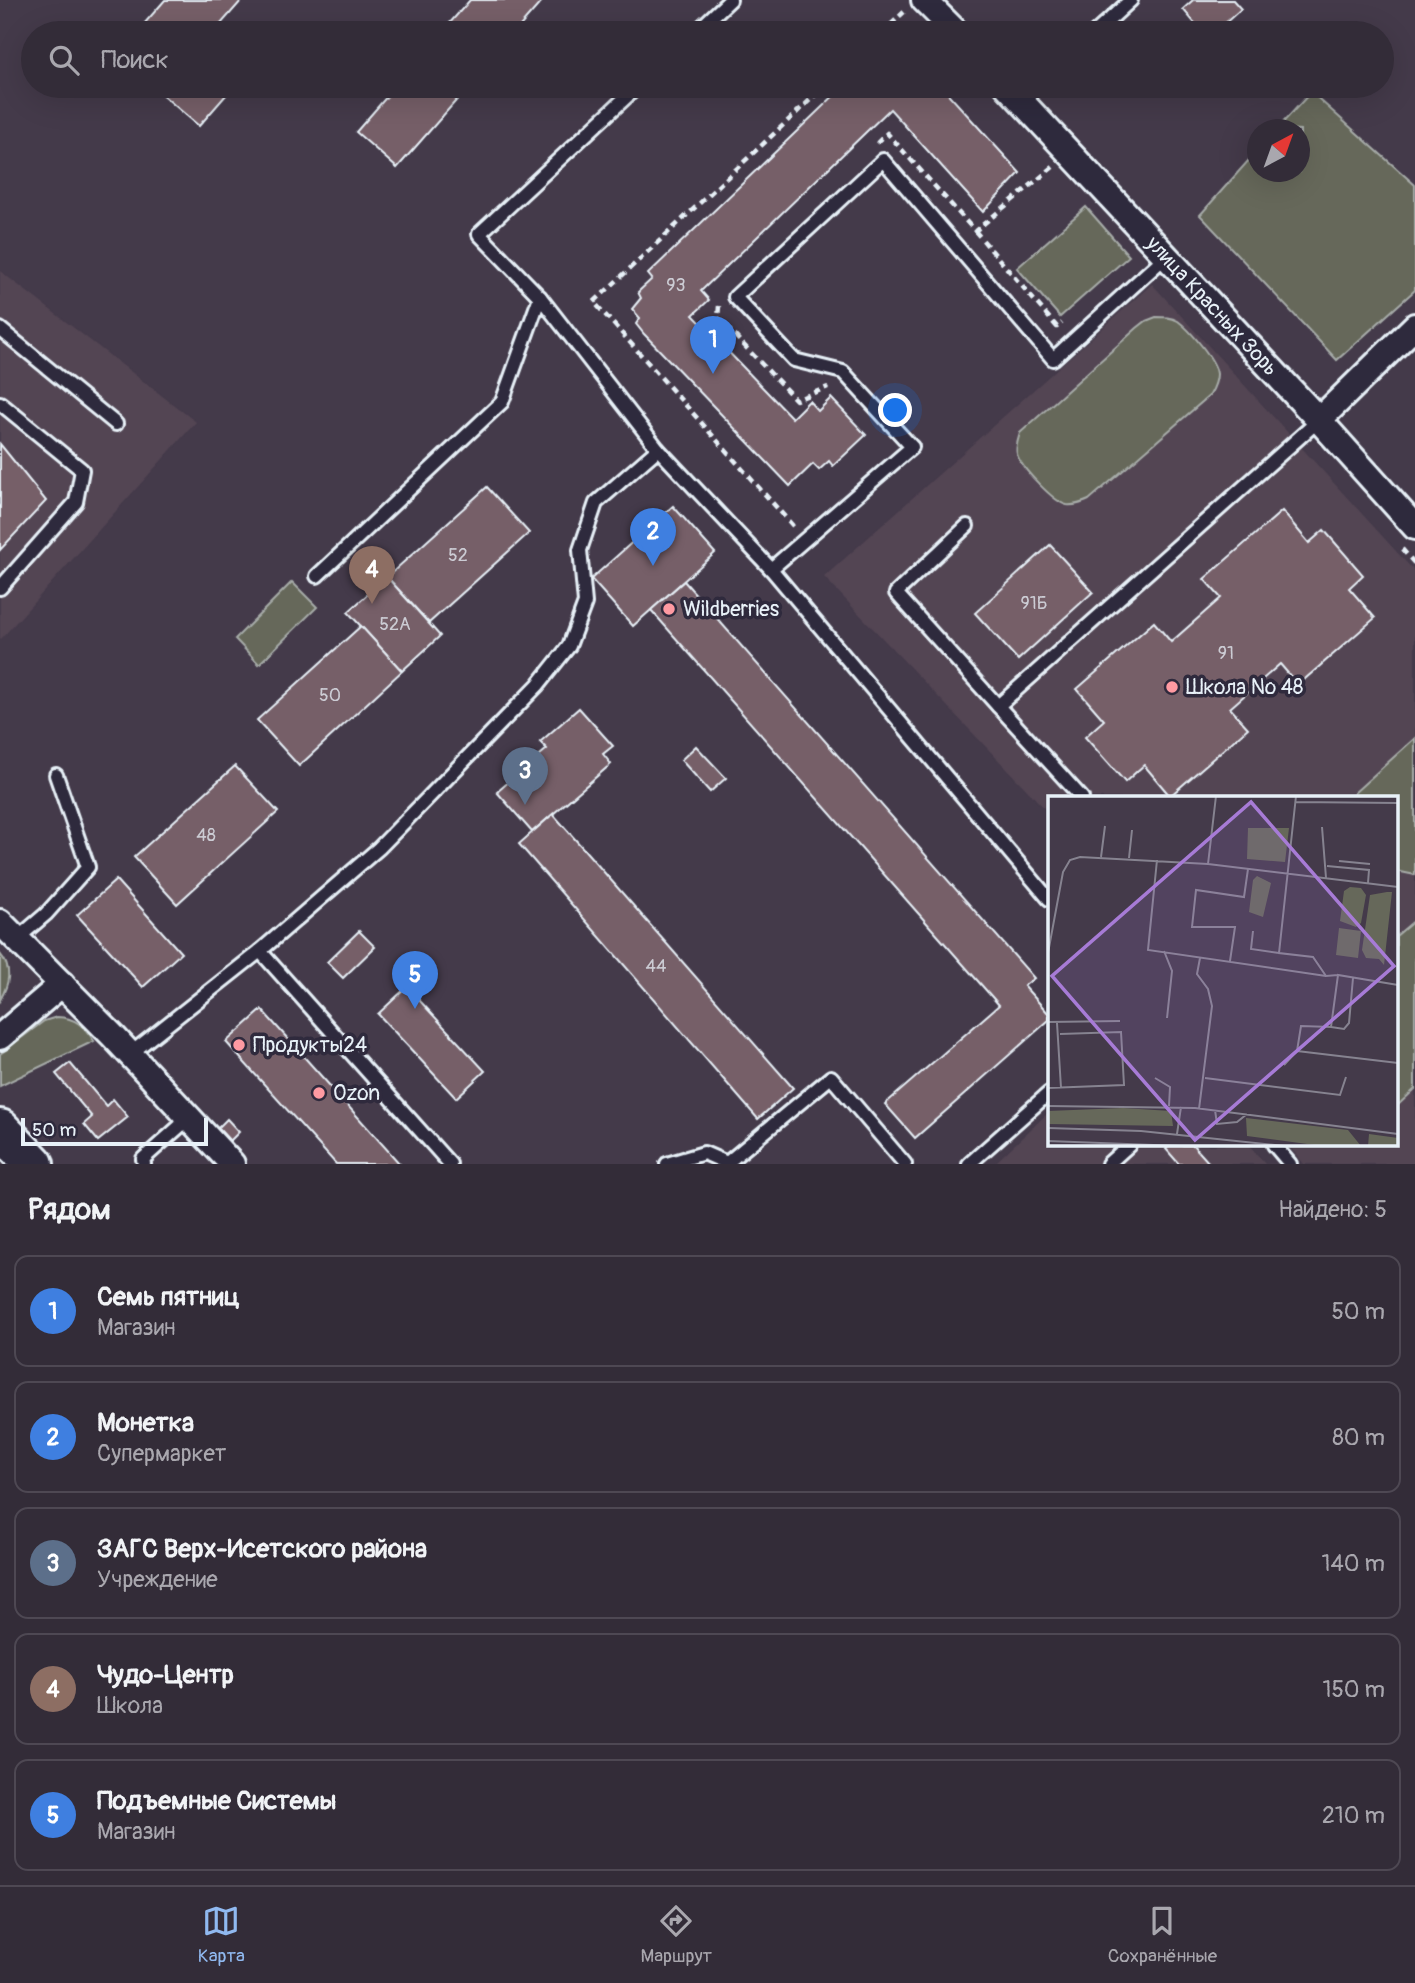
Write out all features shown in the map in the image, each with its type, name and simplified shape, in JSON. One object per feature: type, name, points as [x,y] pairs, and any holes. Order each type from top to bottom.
[{"type":"main road","points":[[0,1129],[34,1164]]},
{"type":"street","points":[[924,0],[945,21]]},
{"type":"street","name":"улица Красных Зорь","points":[[1028,98],[1165,257],[1319,420],[1415,527]]},
{"type":"street","points":[[1319,420],[1415,326]]},
{"type":"street","points":[[9,930],[232,1164]]},
{"type":"street","points":[[0,1037],[62,984]]},
{"type":"lane","points":[[708,21],[730,0]]},
{"type":"lane","points":[[1108,21],[1131,0]]},
{"type":"lane","points":[[625,98],[479,234],[540,297],[658,449],[771,569],[1048,898]]},
{"type":"lane","points":[[771,569],[912,447],[843,372],[794,360],[735,298],[883,160],[1053,359],[1165,257]]},
{"type":"lane","points":[[317,576],[502,402],[540,297]]},
{"type":"lane","points":[[0,329],[116,424]]},
{"type":"lane","points":[[0,403],[82,470],[76,502],[0,588]]},
{"type":"lane","points":[[998,706],[1319,420]]},
{"type":"lane","points":[[130,1054],[260,951],[379,848],[538,685],[569,646],[585,603],[580,550],[596,503],[658,449]]},
{"type":"lane","points":[[967,526],[896,593],[1080,796]]},
{"type":"lane","points":[[9,930],[46,914],[88,867],[56,775]]},
{"type":"lane","points":[[260,951],[450,1164]]},
{"type":"lane","points":[[667,1164],[704,1153],[728,1163],[831,1077],[905,1164]]},
{"type":"lane","points":[[969,1164],[1048,1094]]},
{"type":"lane","points":[[144,1164],[143,1159],[180,1126],[186,1114]]},
{"type":"lane","points":[[1108,1164],[1128,1146]]},
{"type":"lane","points":[[1275,1146],[1290,1164]]},
{"type":"path","points":[[798,531],[594,302],[812,98]]},
{"type":"path","points":[[868,152],[887,133],[975,230],[1057,327],[1068,318]]},
{"type":"path","points":[[975,230],[1057,164]]},
{"type":"path","points":[[719,305],[718,318],[796,400],[831,385]]},
{"type":"shaded area","points":[[0,271],[196,422],[0,640]]},
{"type":"shaded area","name":"Школа № 48","points":[[1152,284],[1415,572],[1415,1164],[1304,1164],[1289,1146],[1398,1146],[1398,796],[1048,796],[1048,812],[824,577]]},
{"type":"shaded area","points":[[1048,1113],[1048,1146],[1250,1146],[1265,1164],[994,1164]]},
{"type":"green space","points":[[1305,98],[1318,98],[1415,185],[1415,290],[1337,360],[1200,215],[1247,162],[1247,182],[1310,182],[1310,119],[1286,119]]},
{"type":"green space","points":[[1086,207],[1129,256],[1060,317],[1017,268]]},
{"type":"green space","points":[[1156,317],[1178,321],[1201,345],[1217,374],[1213,390],[1089,500],[1073,505],[1062,503],[1024,467],[1016,449],[1020,433],[1137,328]]},
{"type":"green space","points":[[292,582],[317,607],[259,664],[235,639]]},
{"type":"green space","points":[[1415,738],[1415,875],[1398,871],[1398,796],[1353,796]]},
{"type":"green space","points":[[1415,920],[1415,1089],[1398,1105],[1398,934]]},
{"type":"green space","points":[[0,954],[7,965],[8,977],[0,1000]]},
{"type":"green space","points":[[57,1017],[79,1024],[94,1041],[0,1086],[0,1054],[44,1021]]},
{"type":"building","points":[[165,0],[242,0],[224,21],[147,21]]},
{"type":"building","points":[[470,0],[543,0],[525,21],[452,21]]},
{"type":"building","points":[[1193,0],[1233,0],[1241,9],[1228,21],[1193,21],[1183,9]]},
{"type":"building","points":[[166,98],[224,98],[199,126]]},
{"type":"building","points":[[386,98],[458,98],[397,168],[356,132]]},
{"type":"building","points":[[831,98],[952,98],[1020,173],[983,212],[890,109],[701,291],[709,300],[693,315],[792,418],[809,401],[818,411],[831,398],[866,435],[833,466],[829,461],[819,470],[813,464],[790,486],[636,324],[640,318],[632,309],[641,298],[638,292],[652,279],[648,274]]},
{"type":"building","points":[[0,444],[46,501],[0,550]]},
{"type":"building","points":[[487,487],[529,533],[429,623],[387,577]]},
{"type":"building","points":[[673,506],[715,553],[633,626],[591,579]]},
{"type":"building","points":[[1282,511],[1309,543],[1324,530],[1363,575],[1349,588],[1375,618],[1298,685],[1280,664],[1230,708],[1248,728],[1170,796],[1144,765],[1125,782],[1085,737],[1104,720],[1077,689],[1154,622],[1171,642],[1221,598],[1204,579]]},
{"type":"building","points":[[1050,545],[1093,592],[1018,660],[975,613]]},
{"type":"building","points":[[387,577],[440,636],[402,671],[348,612]]},
{"type":"building","points":[[684,581],[1034,978],[1024,986],[1048,1013],[1048,1021],[915,1138],[885,1104],[999,1005],[651,610]]},
{"type":"building","points":[[361,626],[402,671],[299,766],[257,720]]},
{"type":"building","points":[[579,708],[613,746],[603,754],[611,764],[532,832],[497,792],[547,749],[540,742]]},
{"type":"building","points":[[696,746],[726,778],[710,792],[681,760]]},
{"type":"building","points":[[235,766],[278,812],[177,904],[134,857]]},
{"type":"building","points":[[553,814],[793,1088],[758,1119],[519,844]]},
{"type":"building","points":[[116,880],[181,953],[143,987],[77,915]]},
{"type":"building","points":[[359,931],[375,947],[343,978],[327,962]]},
{"type":"building","points":[[407,987],[485,1071],[456,1098],[378,1014]]},
{"type":"building","points":[[262,1010],[400,1164],[336,1164],[226,1042]]},
{"type":"building","points":[[70,1063],[106,1106],[113,1099],[128,1117],[98,1141],[84,1124],[92,1117],[56,1074]]},
{"type":"building","points":[[227,1119],[239,1132],[230,1141],[218,1128]]},
{"type":"building","points":[[1169,1146],[1194,1146],[1210,1164],[1179,1164],[1166,1149]]},
{"type":"place","name":"Семь пятниц","points":[[713,374]]},
{"type":"place","name":"Монетка","points":[[653,566]]},
{"type":"place","name":"Чудо-Центр","points":[[372,604]]},
{"type":"place","name":"Wildberries","points":[[669,609]]},
{"type":"place","name":"Школа № 48","points":[[1172,687]]},
{"type":"place","name":"ЗАГС Верх-Исетского района","points":[[525,805]]},
{"type":"place","name":"Подъемные Системы","points":[[415,1009]]},
{"type":"place","name":"Продукты24","points":[[239,1045]]},
{"type":"place","name":"Ozon","points":[[319,1093]]}]
